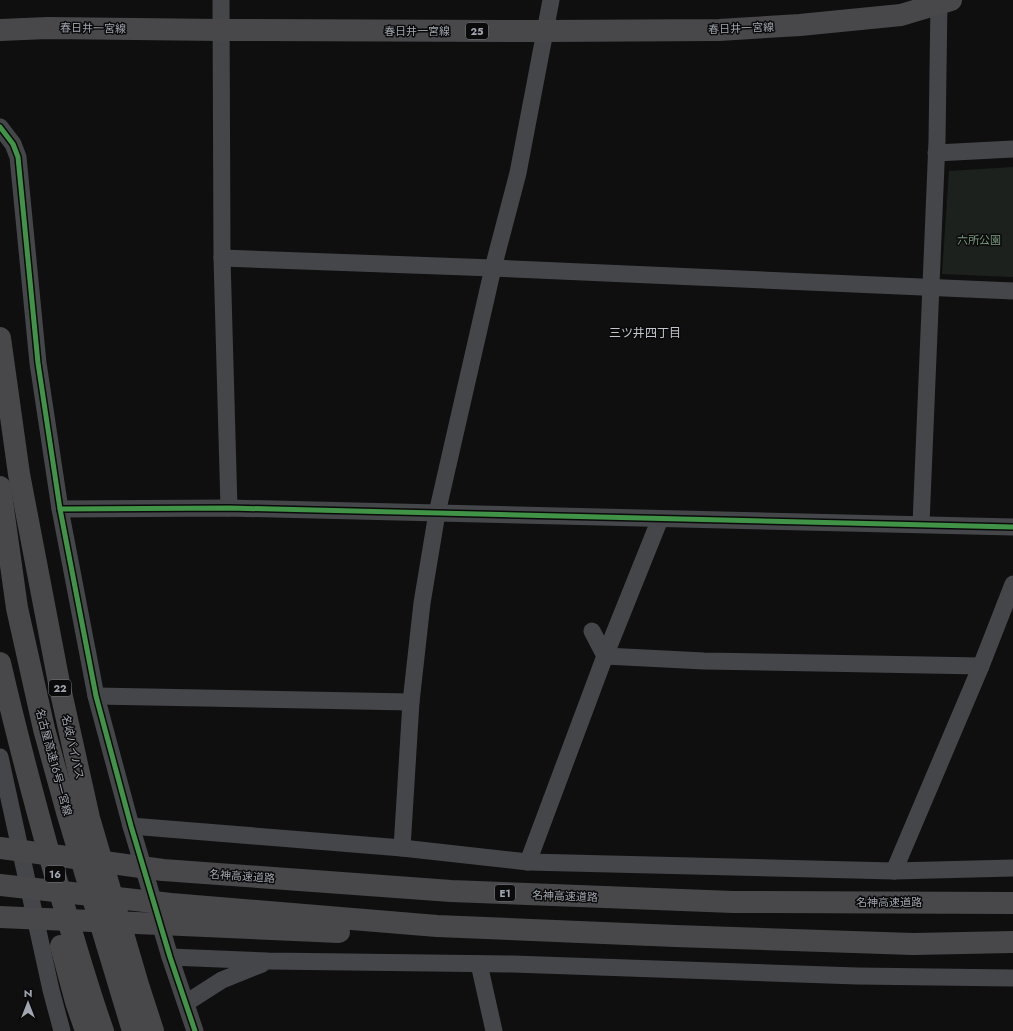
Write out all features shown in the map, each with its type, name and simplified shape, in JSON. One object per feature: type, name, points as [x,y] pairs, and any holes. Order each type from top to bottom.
[{"type":"highway","name":"名岐バイパス","points":[[0,338],[19,474],[60,688],[89,818],[153,1031]]},
{"type":"highway","name":"名古屋高速16号一宮線","points":[[0,486],[17,608],[44,729],[67,812],[133,1031]]},
{"type":"highway","name":"16","points":[[0,663],[15,729],[74,943],[103,1031]]},
{"type":"highway","points":[[0,708],[26,818],[76,1002],[86,1031]]},
{"type":"highway","name":"名神高速道路","points":[[0,848],[163,870],[450,891],[733,902],[1013,903]]},
{"type":"highway","points":[[0,885],[172,904],[437,926],[913,944],[1013,942]]},
{"type":"highway","points":[[0,917],[400,934],[437,926]]},
{"type":"main road","name":"春日井一宮線","points":[[0,30],[48,28],[546,31],[719,30],[800,26],[901,14],[943,1]]},
{"type":"street","points":[[221,0],[222,258],[229,508]]},
{"type":"street","points":[[402,848],[411,702],[422,603],[437,513],[493,268],[518,173],[551,0]]},
{"type":"street","points":[[921,524],[943,1]]},
{"type":"street","points":[[0,128],[13,144],[18,158],[38,363],[60,509],[96,696],[131,826],[170,957],[194,1031]]},
{"type":"street","points":[[936,153],[1013,149]]},
{"type":"street","points":[[222,258],[493,268],[1013,291]]},
{"type":"street","points":[[60,509],[229,508],[1013,527]]},
{"type":"street","points":[[528,862],[605,656],[660,519]]},
{"type":"street","points":[[894,871],[981,666],[1013,584]]},
{"type":"street","points":[[592,631],[605,656]]},
{"type":"street","points":[[605,656],[712,661],[981,666]]},
{"type":"street","points":[[96,696],[411,702]]},
{"type":"street","points":[[0,756],[3,787],[62,1031]]},
{"type":"street","points":[[131,826],[402,848],[528,862],[894,871],[1013,868]]},
{"type":"street","points":[[170,957],[268,961],[479,964],[857,976],[1013,978]]},
{"type":"street","points":[[186,1003],[222,980],[268,961]]},
{"type":"street","points":[[479,964],[494,1031]]},
{"type":"green space","name":"六所公園","points":[[1013,167],[1013,277],[942,274],[949,171]]},
{"type":"cycle path","points":[[0,127],[13,144],[18,157],[38,363],[60,509],[96,696],[131,826],[170,957],[195,1031]]},
{"type":"cycle path","points":[[60,509],[229,508],[1013,527]]},
{"type":"district","name":"三ツ井四丁目","points":[[645,333]]}]
